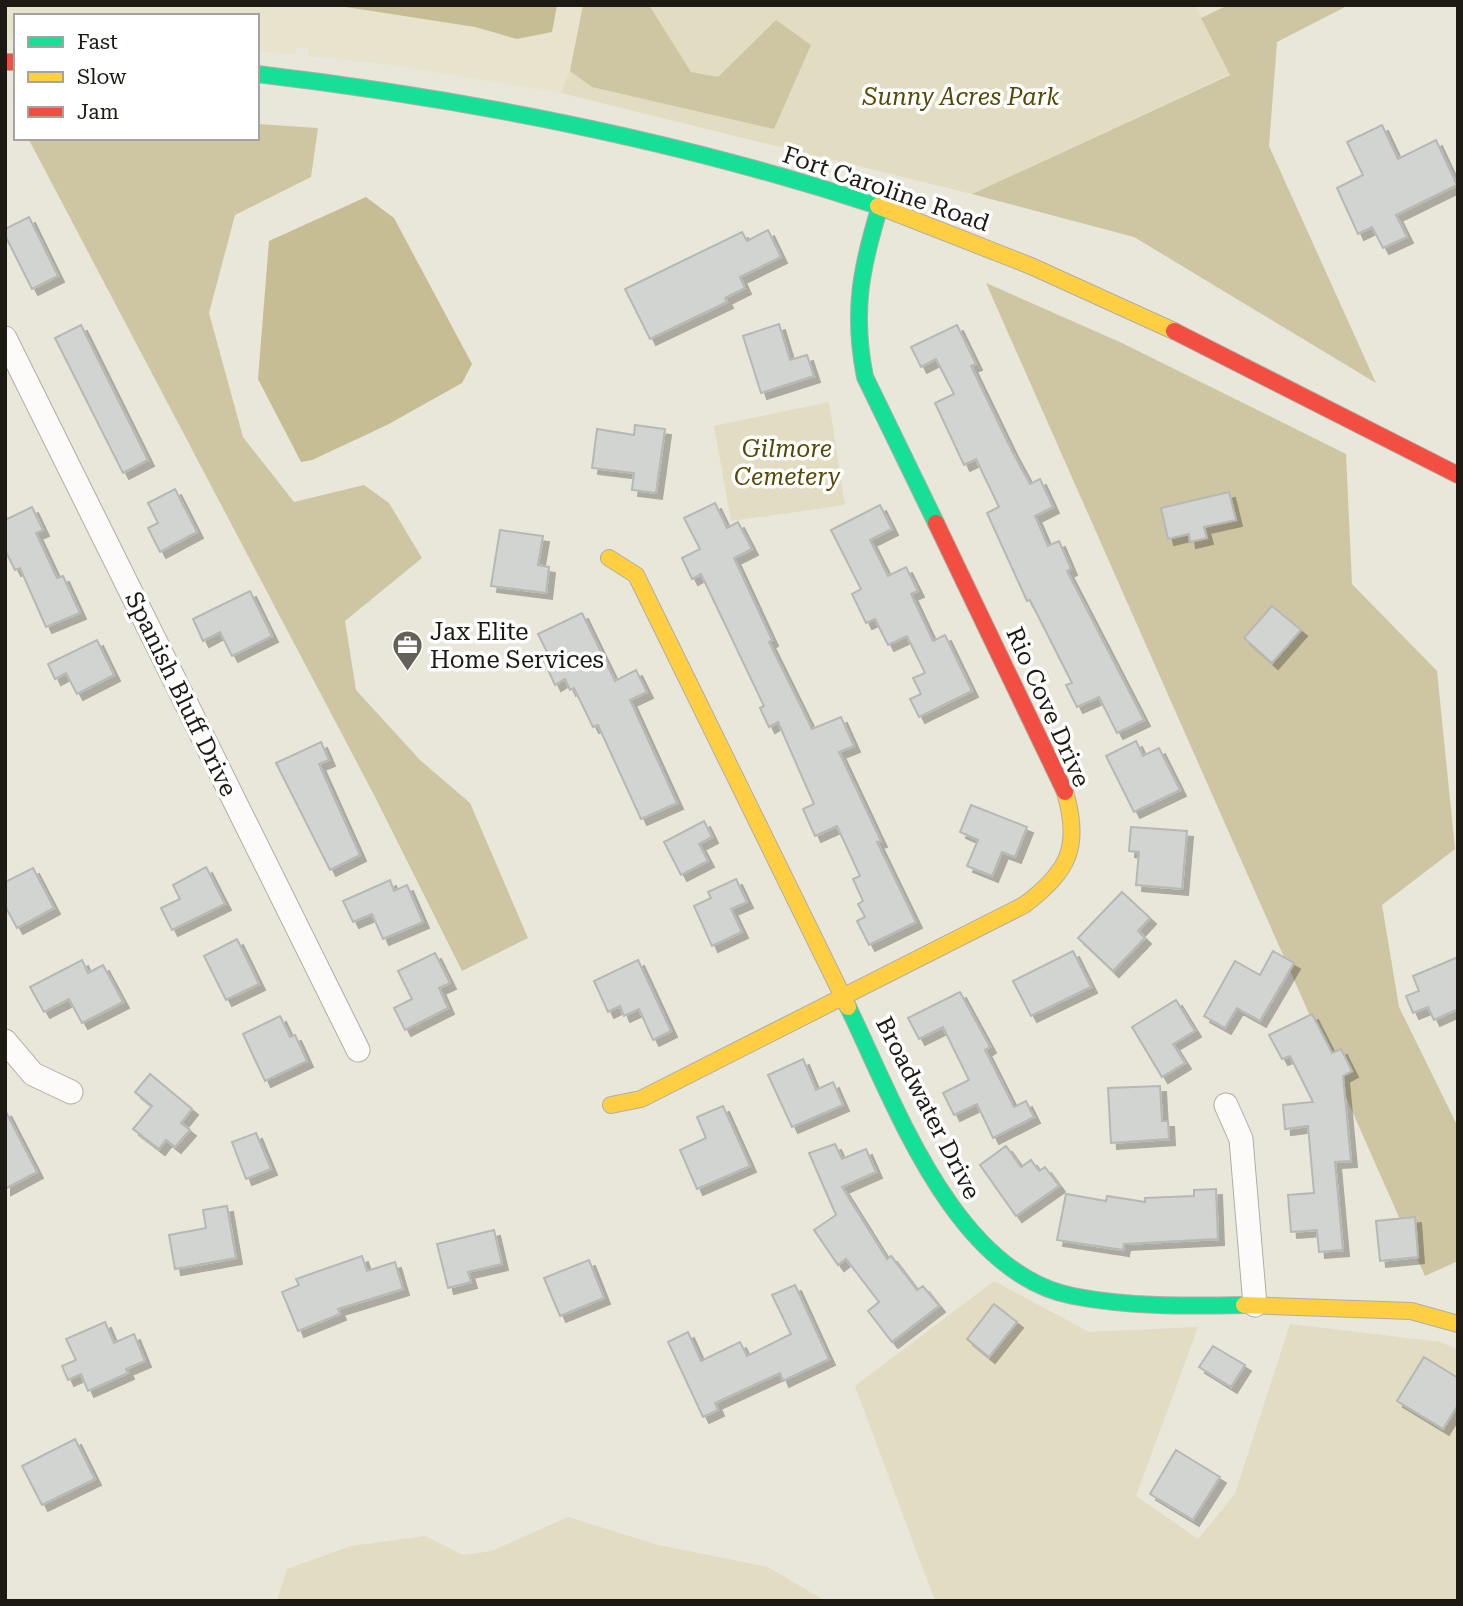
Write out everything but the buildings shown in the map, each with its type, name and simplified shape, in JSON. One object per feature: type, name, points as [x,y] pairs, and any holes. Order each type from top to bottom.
[{"type":"street","name":"Fort Caroline Road","points":[[259,74],[344,84],[514,110],[747,165],[880,206],[1126,307],[1458,475]]},
{"type":"street","name":"Rio Cove Drive","points":[[611,1105],[641,1099],[846,998],[1025,905],[1054,882],[1069,856],[1073,824],[1063,785],[865,377],[856,335],[858,278],[880,206]]},
{"type":"street","name":"Spanish Bluff Drive","points":[[5,338],[358,1050]]},
{"type":"street","name":"Broadwater Drive","points":[[609,558],[636,575],[937,1188],[963,1224],[994,1256],[1035,1281],[1071,1296],[1166,1306],[1255,1305],[1410,1311],[1458,1324]]},
{"type":"street","points":[[5,1041],[33,1074],[71,1091]]},
{"type":"street","points":[[1226,1105],[1241,1139],[1255,1305]]},
{"type":"shaded area","points":[[5,5],[333,5],[475,27],[517,39],[552,32],[557,5],[583,5],[584,9],[570,71],[561,93],[386,64],[308,56],[308,49],[296,47],[295,54],[259,51],[259,14],[14,14],[14,39],[5,39]]},
{"type":"shaded area","points":[[333,5],[557,5],[552,32],[517,39],[475,27]]},
{"type":"shaded area","points":[[583,5],[649,5],[691,72],[718,77],[776,20],[811,45],[774,129],[592,87],[570,71]]},
{"type":"shaded area","points":[[1195,5],[1228,5],[1201,18]]},
{"type":"shaded area","points":[[1228,5],[1349,5],[1277,42],[1269,146],[1376,383],[1134,237],[972,194],[1230,75],[1201,18]]},
{"type":"shaded area","points":[[259,124],[318,128],[311,177],[235,215],[209,313],[243,437],[294,502],[364,485],[389,503],[422,558],[345,621],[356,690],[420,760],[470,803],[528,938],[462,971],[374,795],[29,140],[259,140]]},
{"type":"shaded area","points":[[366,197],[394,218],[472,364],[462,383],[387,425],[312,460],[301,462],[258,379],[269,241]]},
{"type":"shaded area","points":[[986,283],[1122,343],[1346,454],[1352,584],[1437,671],[1455,849],[1382,905],[1399,1007],[1458,1127],[1458,1261],[1425,1276]]},
{"type":"green space","name":"Sunny Acres Park","points":[[583,5],[1195,5],[1230,74],[972,194],[561,93],[570,71]]},
{"type":"green space","name":"Gilmore Cemetery","points":[[829,402],[845,505],[731,521],[714,426]]},
{"type":"green space","points":[[994,1281],[1089,1332],[1198,1327],[1136,1496],[1198,1539],[1235,1494],[1290,1324],[1441,1342],[1458,1350],[1458,1601],[935,1601],[855,1386]]},
{"type":"green space","points":[[568,1517],[658,1545],[768,1567],[825,1601],[277,1601],[287,1569],[351,1546],[425,1536],[463,1555],[492,1551]]},
{"type":"traffic: fast","points":[[259,74],[415,96],[571,124],[725,161],[878,206]]},
{"type":"traffic: fast","points":[[880,206],[860,290],[859,332],[865,377],[936,523]]},
{"type":"traffic: fast","points":[[848,1007],[908,1135],[933,1179],[962,1220],[994,1255],[1031,1281],[1073,1296],[1137,1304],[1244,1305]]},
{"type":"traffic: slow","points":[[878,206],[1031,266],[1174,331]]},
{"type":"traffic: slow","points":[[609,558],[636,575],[848,1007]]},
{"type":"traffic: slow","points":[[611,1105],[641,1099],[1024,905],[1052,881],[1067,856],[1072,828],[1065,792]]},
{"type":"traffic: slow","points":[[1244,1305],[1411,1311],[1458,1324]]},
{"type":"traffic: jam","points":[[5,62],[14,62]]},
{"type":"traffic: jam","points":[[1174,331],[1458,475]]},
{"type":"traffic: jam","points":[[936,523],[1065,792]]},
{"type":"place","name":"Jax Elite Home Services","points":[[407,673]]}]
